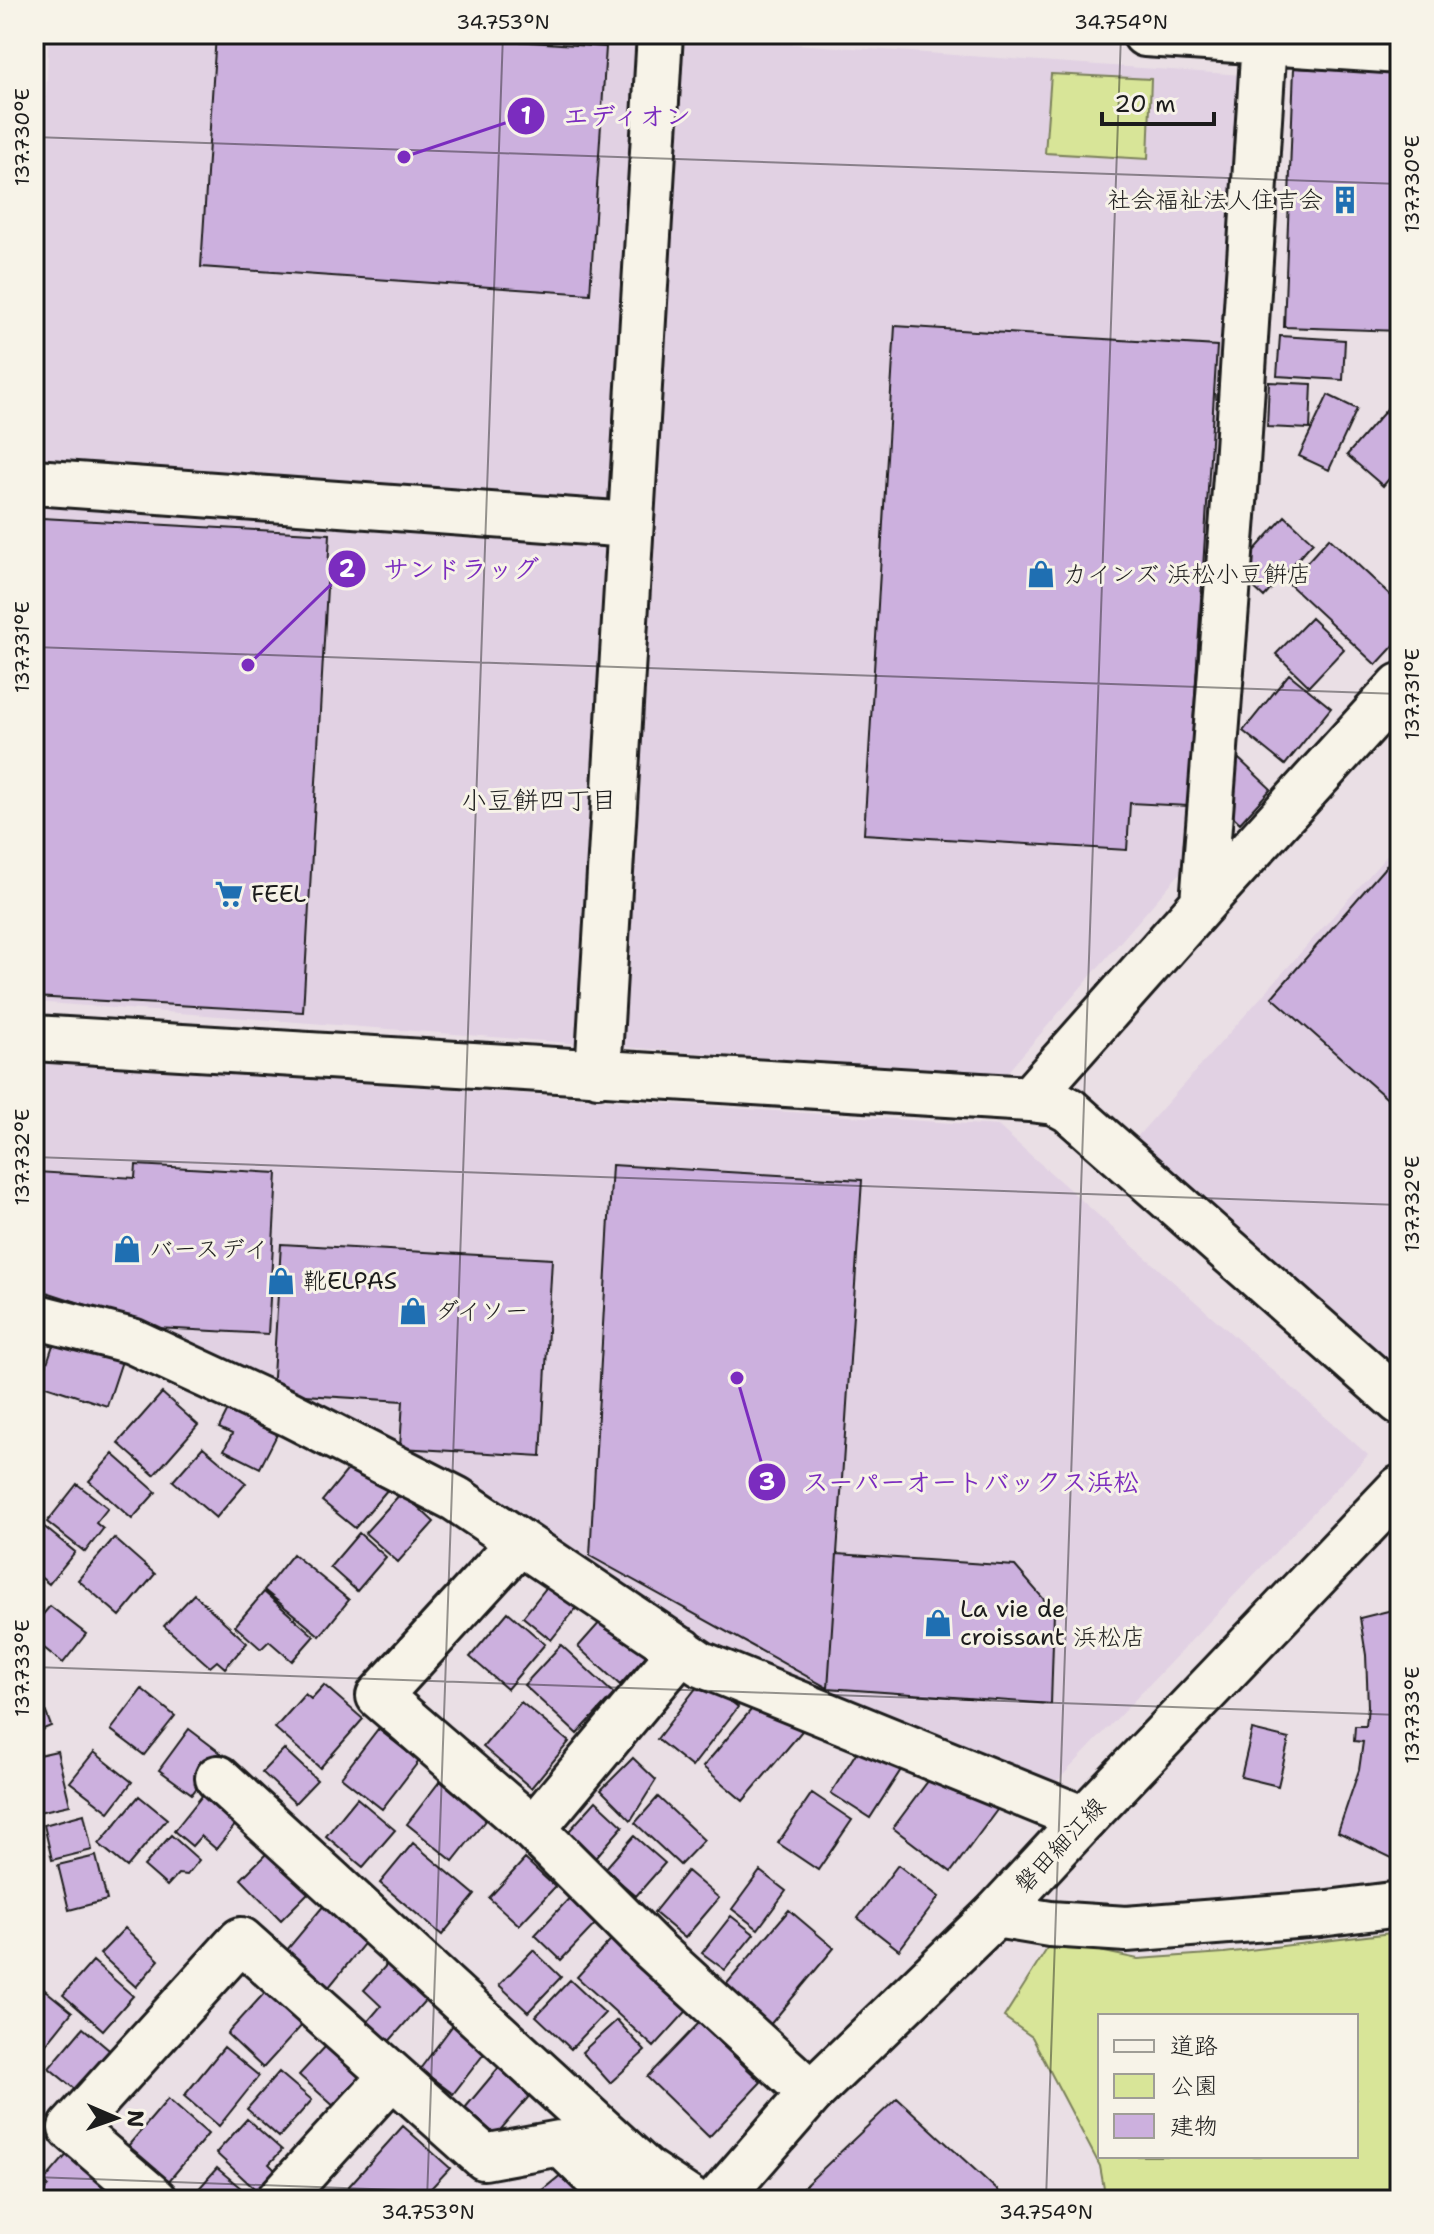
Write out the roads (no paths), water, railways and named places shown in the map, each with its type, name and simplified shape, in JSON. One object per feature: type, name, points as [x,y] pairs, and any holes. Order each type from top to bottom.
[{"type":"street","points":[[598,1074],[660,34]]},
{"type":"street","points":[[1145,34],[1400,51]]},
{"type":"street","points":[[1203,903],[1237,464],[1264,41]]},
{"type":"street","points":[[34,482],[630,525]]},
{"type":"street","points":[[1029,1099],[1400,686]]},
{"type":"street","points":[[34,1038],[1054,1102],[1069,1110],[1400,1402]]},
{"type":"street","points":[[34,1316],[132,1341],[290,1414],[456,1499],[701,1664],[1084,1819]]},
{"type":"street","name":"磐田細江線","points":[[718,2200],[811,2093],[995,1915],[1400,1488]]},
{"type":"street","points":[[520,1542],[379,1696],[533,1829],[653,1949],[811,2093]]},
{"type":"street","points":[[533,1829],[682,1650]]},
{"type":"street","points":[[218,1778],[645,2170],[690,2200]]},
{"type":"street","points":[[995,1915],[1050,1924],[1126,1929],[1320,1914],[1400,1904]]},
{"type":"street","points":[[155,2200],[71,2128],[241,1940],[484,2157],[560,2143],[619,2200]]},
{"type":"street","points":[[279,2200],[391,2077]]},
{"type":"place","name":"エディオン","points":[[404,157]]},
{"type":"place","name":"社会福祉法人住吉会","points":[[1345,200]]},
{"type":"place","name":"カインズ 浜松小豆餠店","points":[[1041,574]]},
{"type":"place","name":"サンドラッグ","points":[[248,665]]},
{"type":"place","name":"FEEL","points":[[229,894]]},
{"type":"place","name":"バースデイ","points":[[127,1249]]},
{"type":"place","name":"靴ELPAS","points":[[281,1281]]},
{"type":"place","name":"ダイソー","points":[[413,1311]]},
{"type":"place","name":"スーパーオートバックス浜松","points":[[737,1378]]},
{"type":"place","name":"La vie de croissant 浜松店","points":[[938,1623]]},
{"type":"district","name":"小豆餅四丁目","points":[[539,800]]}]
